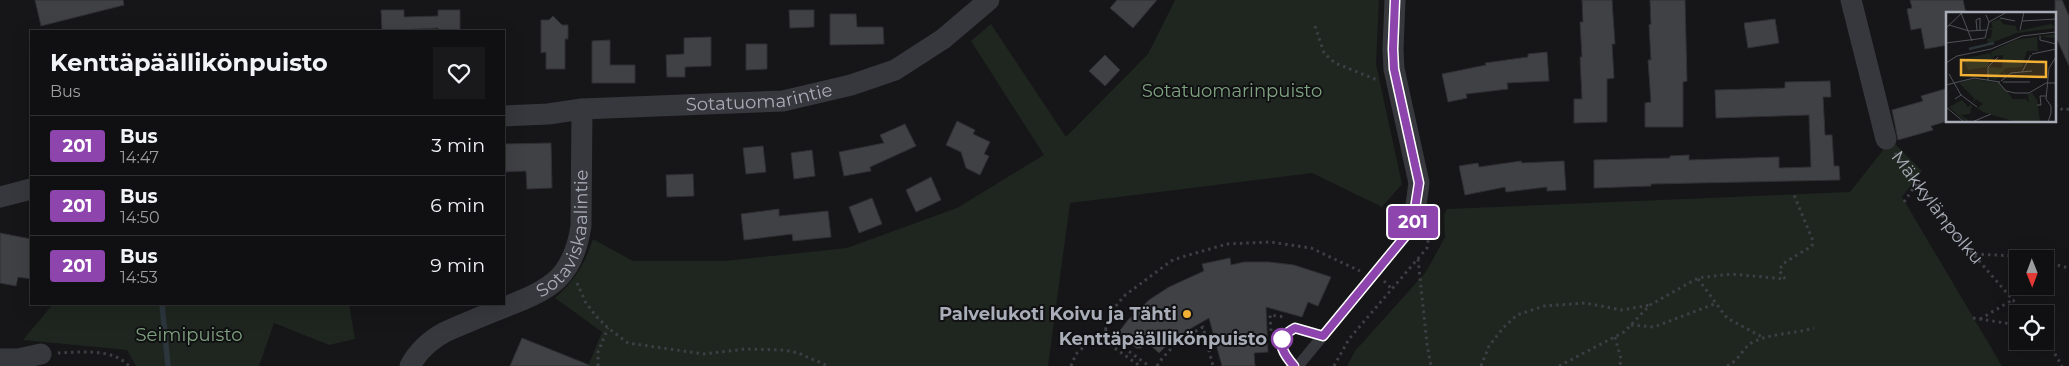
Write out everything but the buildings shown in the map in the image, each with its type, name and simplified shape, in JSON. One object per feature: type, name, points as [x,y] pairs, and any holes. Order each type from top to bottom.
[{"type":"street","name":"Sotatuomarintie","points":[[505,116],[548,114],[582,109],[783,102],[811,96],[895,70],[943,39],[989,0]]},
{"type":"street","points":[[1395,0],[1394,69],[1419,183],[1416,205]]},
{"type":"street","name":"Mäkkylänpolku","points":[[1851,0],[1886,139]]},
{"type":"street","name":"Sotaviskaalintie","points":[[410,366],[419,352],[434,338],[537,294],[558,280],[569,266],[579,238],[581,226],[582,109]]},
{"type":"street","points":[[0,197],[30,189]]},
{"type":"street","points":[[0,359],[18,359],[41,354]]},
{"type":"lane","points":[[1298,366],[1412,228],[1416,205]]},
{"type":"lane","points":[[1294,366],[1282,352],[1282,339],[1285,333],[1295,328],[1323,336]]},
{"type":"path","points":[[1316,26],[1324,54],[1335,62],[1398,89]]},
{"type":"path","points":[[2056,106],[2063,110],[2069,108]]},
{"type":"path","name":"Mäkkylänpolku","points":[[1886,139],[1916,183],[2019,305]]},
{"type":"path","points":[[1904,202],[1916,183]]},
{"type":"path","points":[[1481,366],[1489,346],[1503,328],[1517,316],[1544,306],[1585,303],[1622,310],[1650,304],[1698,278],[1731,274],[1785,279],[1779,270],[1784,263],[1812,246],[1813,241],[1794,194]]},
{"type":"path","points":[[1334,366],[1349,339],[1427,248],[1429,235],[1416,205]]},
{"type":"path","points":[[1071,366],[1076,354],[1106,330],[1115,307],[1124,296],[1171,261],[1182,256],[1227,244],[1270,242],[1312,248],[1338,262]]},
{"type":"path","points":[[1974,254],[2009,256]]},
{"type":"path","points":[[1418,259],[1431,366]]},
{"type":"path","points":[[2054,264],[2069,268]]},
{"type":"path","points":[[569,266],[586,303],[608,328],[628,343],[704,354],[745,349],[784,350],[798,353],[828,366]]},
{"type":"path","points":[[1698,278],[1727,318],[1765,338]]},
{"type":"path","points":[[1980,319],[2014,299]]},
{"type":"path","points":[[1631,324],[1654,327],[1717,303]]},
{"type":"path","points":[[1559,366],[1624,332],[1650,304]]},
{"type":"path","points":[[1973,318],[2009,324]]},
{"type":"path","points":[[1157,366],[1162,358],[1184,337],[1203,327],[1213,366]]},
{"type":"path","points":[[598,366],[598,352],[608,328]]},
{"type":"path","points":[[1727,366],[1736,362],[1751,343],[1765,338],[1814,328]]},
{"type":"path","points":[[1106,330],[1112,339],[1149,366]]},
{"type":"path","points":[[1099,337],[1140,366]]},
{"type":"path","points":[[1615,337],[1621,359],[1620,366]]},
{"type":"path","points":[[2052,350],[2062,366]]},
{"type":"path","points":[[41,354],[97,353],[116,356],[129,366]]},
{"type":"green space","name":"Sotatuomarinpuisto","points":[[1175,0],[1379,0],[1376,64],[1402,184],[1382,207],[1312,173],[1070,203],[1048,366],[588,366],[602,332],[555,298],[578,272],[593,239],[633,261],[725,261],[847,248],[957,208],[1044,155],[971,41],[991,24],[1066,137],[1148,54]]},
{"type":"green space","points":[[1891,140],[1922,171],[1902,197],[2002,366],[1347,366],[1355,351],[1426,272],[1445,237],[1444,215],[1447,209],[1850,192]]},
{"type":"green space","name":"Seimipuisto","points":[[52,305],[349,305],[355,339],[329,345],[274,323],[259,366],[136,366],[127,350],[23,340]]},
{"type":"waterway","points":[[162,305],[168,366]]},
{"type":"bus line","name":"201","points":[[1294,366],[1282,352],[1282,339],[1285,333],[1295,328],[1323,336],[1412,228],[1419,183],[1394,69],[1395,0]]},
{"type":"place","name":"Palvelukoti Koivu ja Tähti","points":[[1187,314]]},
{"type":"place","name":"Kenttäpäällikönpuisto","points":[[1282,339]]}]
